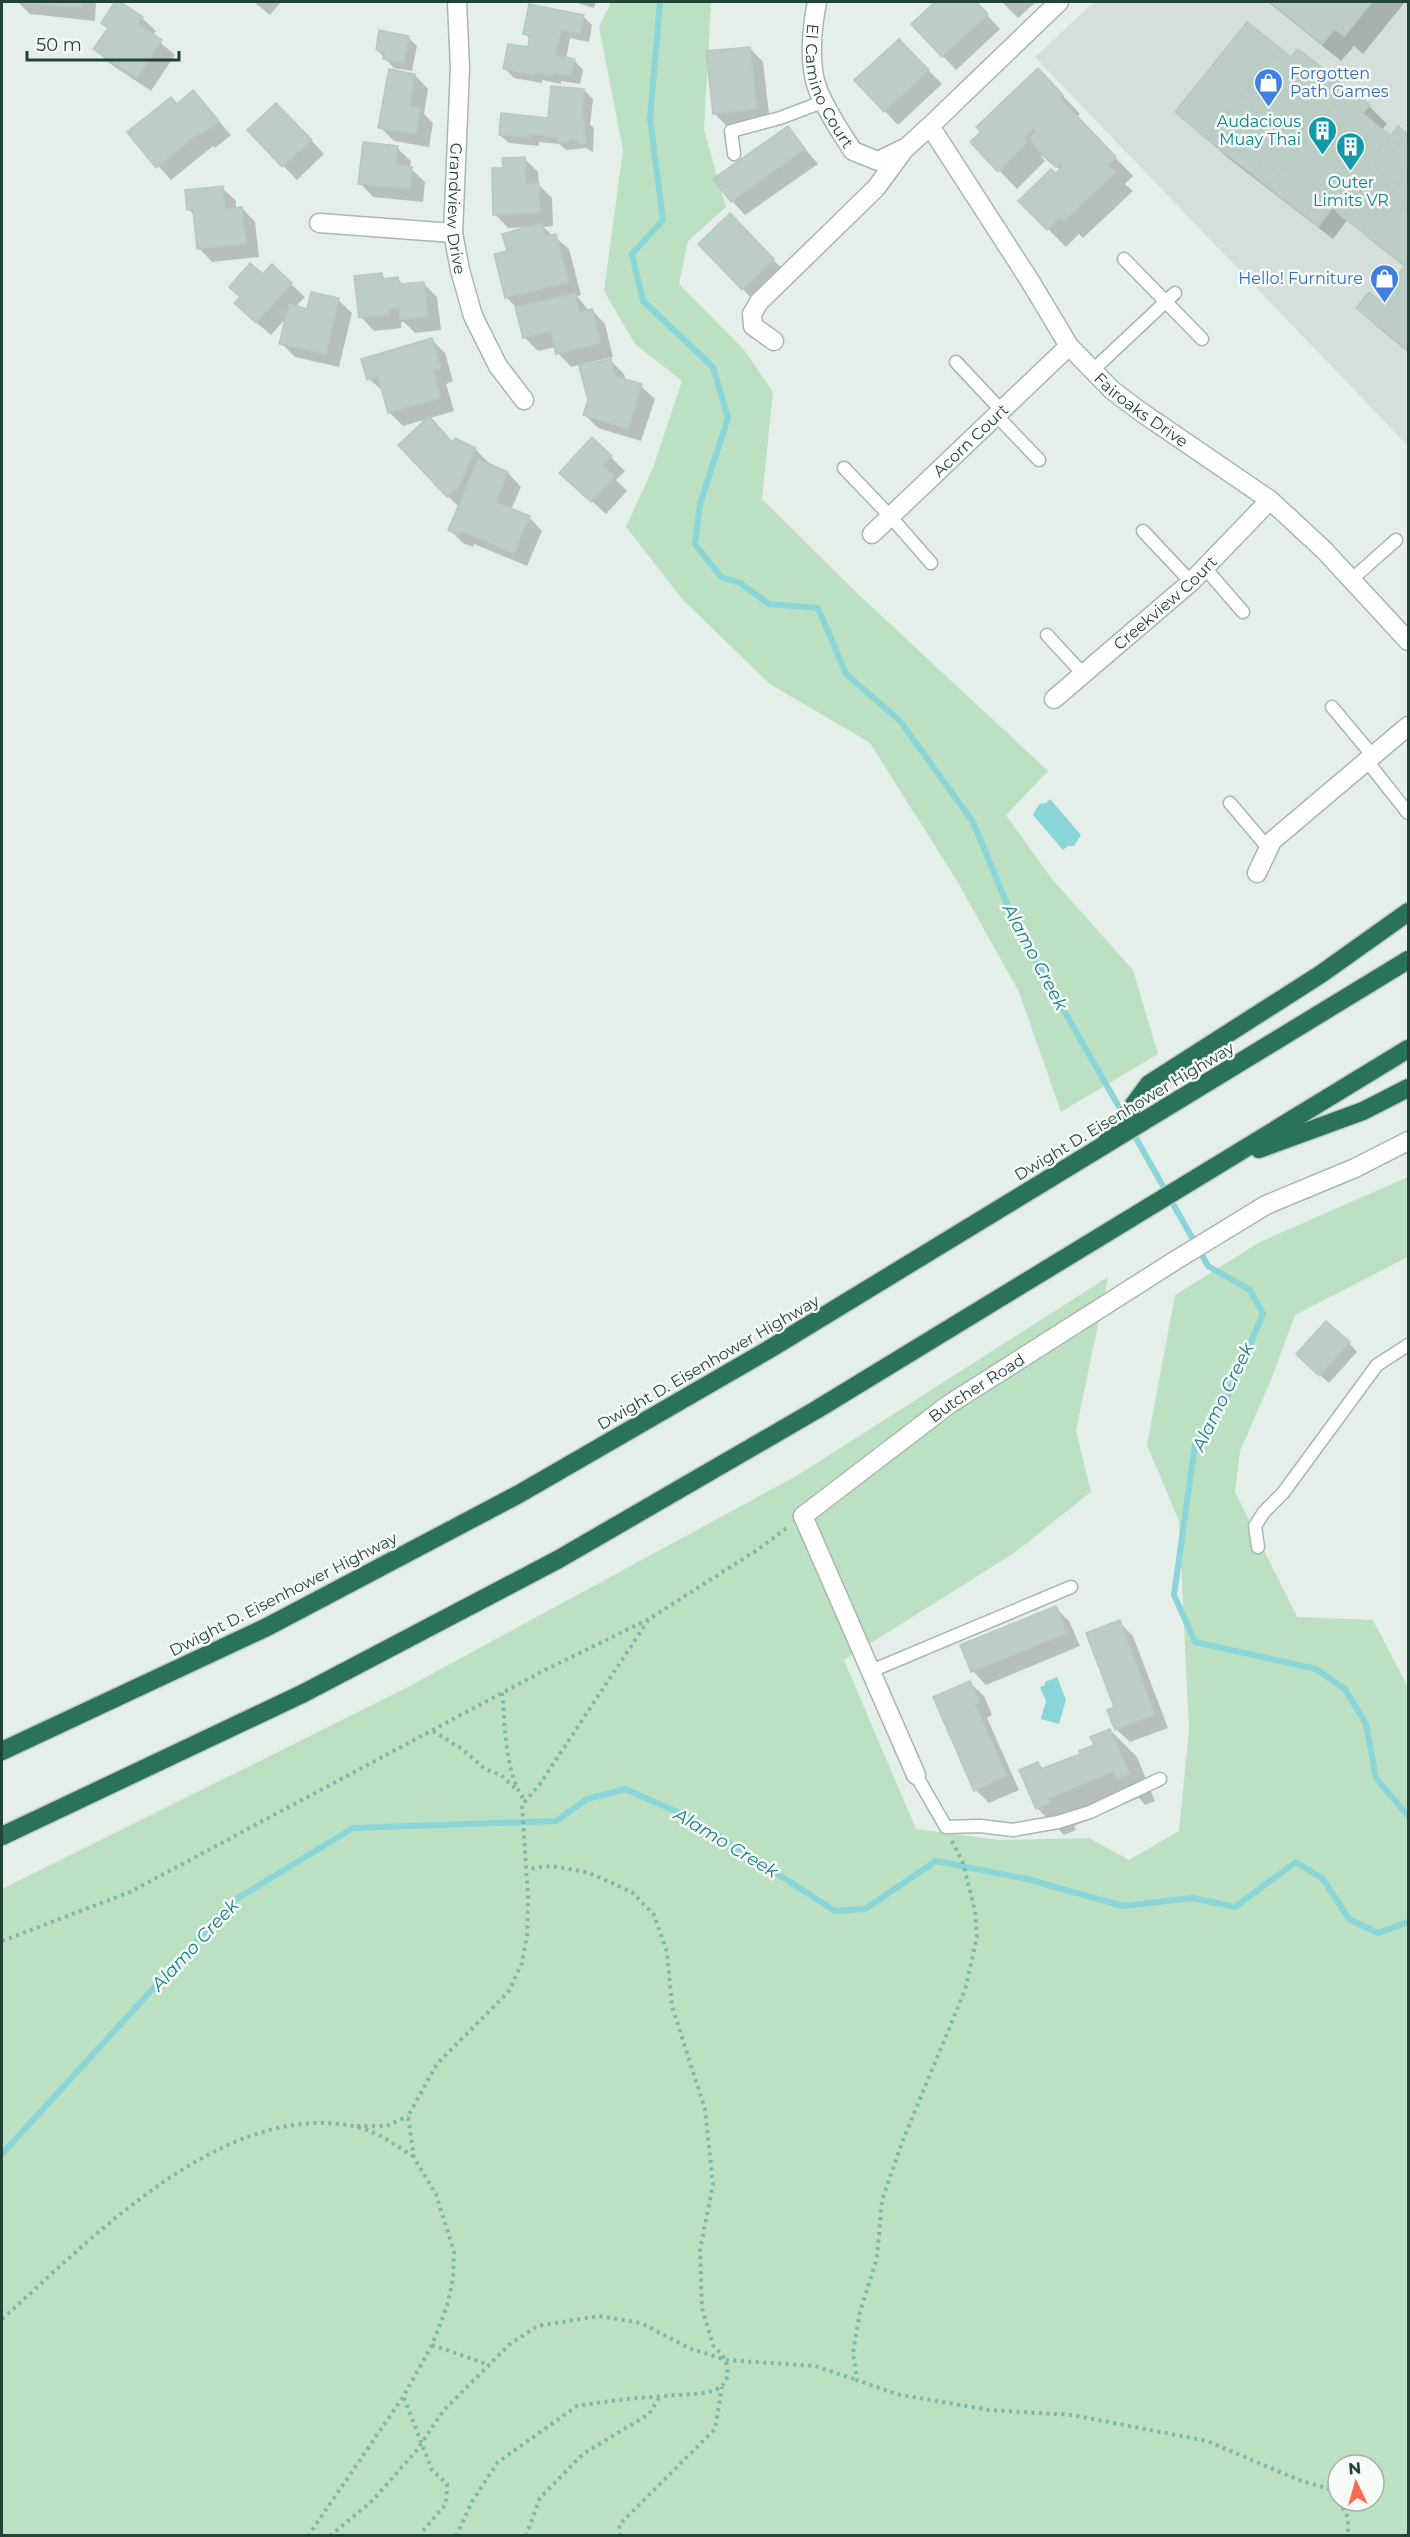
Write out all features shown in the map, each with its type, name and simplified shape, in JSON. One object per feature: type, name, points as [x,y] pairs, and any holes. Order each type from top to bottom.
[{"type":"highway","points":[[1102,1147],[1149,1084],[1321,974],[1408,912]]},
{"type":"highway","name":"Dwight D. Eisenhower Highway","points":[[2,1751],[267,1627],[519,1494],[768,1350],[1408,960]]},
{"type":"highway","points":[[2,1836],[304,1693],[560,1559],[687,1486],[1408,1049]]},
{"type":"highway","points":[[1221,1163],[1363,1111],[1408,1088]]},
{"type":"street","name":"Grandview Drive","points":[[457,2],[460,68],[453,233],[460,270],[473,316],[498,366],[524,400]]},
{"type":"street","name":"El Camino Court","points":[[817,2],[812,26],[812,55],[817,89],[853,151],[878,160],[907,147],[1059,2]]},
{"type":"street","name":"Fairoaks Drive","points":[[930,126],[1069,346],[1112,390],[1270,500],[1351,580],[1408,641]]},
{"type":"street","points":[[774,341],[753,326],[752,314],[759,302],[876,188],[907,147]]},
{"type":"street","points":[[319,223],[453,233]]},
{"type":"street","name":"Acorn Court","points":[[872,534],[1069,346]]},
{"type":"street","name":"Creekview Court","points":[[1054,699],[1191,582],[1270,500]]},
{"type":"street","points":[[1257,873],[1272,841],[1408,726]]},
{"type":"street","name":"Butcher Road","points":[[803,1516],[948,1405],[1249,1214],[1355,1168],[1408,1141]]},
{"type":"street","points":[[803,1516],[916,1775]]},
{"type":"lane","points":[[734,154],[731,131],[780,118],[825,101]]},
{"type":"lane","points":[[1124,259],[1202,339]]},
{"type":"lane","points":[[1093,370],[1175,293]]},
{"type":"lane","points":[[956,362],[1039,460]]},
{"type":"lane","points":[[844,468],[931,563]]},
{"type":"lane","points":[[1143,531],[1191,582]]},
{"type":"lane","points":[[1351,580],[1396,540]]},
{"type":"lane","points":[[1205,568],[1243,612]]},
{"type":"lane","points":[[1047,634],[1083,674]]},
{"type":"lane","points":[[1332,707],[1408,813]]},
{"type":"lane","points":[[1230,803],[1268,848]]},
{"type":"lane","points":[[1258,1547],[1255,1526],[1264,1512],[1283,1493],[1377,1365],[1408,1345]]},
{"type":"lane","points":[[871,1671],[1071,1587]]},
{"type":"lane","points":[[916,1775],[946,1827],[980,1826],[1013,1830],[1058,1822],[1090,1812],[1160,1779]]},
{"type":"path","points":[[2,1941],[130,1892],[502,1693],[649,1618],[760,1548],[803,1516]]},
{"type":"path","points":[[523,1803],[540,1784],[649,1618]]},
{"type":"path","points":[[2,2319],[116,2218],[161,2184],[208,2154],[279,2126],[317,2124],[387,2126],[408,2116],[437,2064],[509,1991],[522,1963],[527,1935],[528,1869],[523,1803],[516,1790],[509,1758],[502,1693]]},
{"type":"path","points":[[433,1731],[462,1749],[485,1769],[501,1775],[516,1790]]},
{"type":"path","points":[[857,2380],[853,2353],[860,2312],[877,2258],[882,2200],[903,2140],[965,1990],[977,1937],[975,1911],[963,1863],[946,1827]]},
{"type":"path","points":[[528,1869],[550,1866],[589,1873],[632,1892],[654,1916],[667,1952],[672,2006],[705,2109],[713,2184],[699,2250],[702,2308],[713,2346],[726,2361],[728,2376],[722,2387],[715,2430],[619,2525],[620,2535]]},
{"type":"path","points":[[408,2116],[414,2158]]},
{"type":"path","points":[[308,2535],[403,2397],[432,2345],[451,2288],[454,2252],[436,2194],[414,2158],[389,2140],[354,2126]]},
{"type":"path","points":[[330,2535],[372,2501],[421,2445],[443,2411],[509,2345],[537,2326],[599,2316],[641,2323],[689,2348],[726,2361],[815,2366],[896,2394],[989,2410],[1072,2415],[1208,2441],[1299,2480],[1326,2488]]},
{"type":"path","points":[[432,2345],[489,2365]]},
{"type":"path","points":[[456,2535],[473,2500],[498,2462],[577,2406],[706,2393],[722,2387]]},
{"type":"path","points":[[526,2535],[540,2498],[583,2454],[649,2414],[660,2396]]},
{"type":"path","points":[[403,2397],[432,2470],[447,2484],[446,2504],[421,2533],[422,2535]]},
{"type":"path","points":[[1345,2513],[1348,2518],[1348,2535]]},
{"type":"shaded area","points":[[1094,2],[1408,2],[1408,446],[1035,57]]},
{"type":"green space","points":[[611,2],[711,2],[704,130],[726,207],[688,241],[679,284],[745,351],[773,392],[762,499],[859,595],[1048,771],[1006,815],[1052,879],[1133,970],[1158,1054],[1061,1112],[1019,992],[957,881],[870,743],[770,684],[683,600],[626,527],[653,468],[682,381],[635,344],[604,291],[623,150],[599,27]]},
{"type":"green space","points":[[1408,1177],[1408,1257],[1295,1315],[1271,1380],[1240,1451],[1235,1492],[1297,1617],[1373,1620],[1408,1687],[1408,2535],[2,2536],[2,1889],[404,1689],[798,1475],[1108,1277],[1076,1430],[1091,1492],[1014,1553],[844,1660],[916,1829],[1000,1840],[1089,1838],[1129,1860],[1179,1831],[1189,1729],[1179,1521],[1147,1445],[1175,1295],[1260,1242]]},
{"type":"water","points":[[1050,799],[1081,835],[1074,846],[1068,846],[1063,850],[1033,815],[1039,804],[1046,803]]},
{"type":"water","points":[[1057,1677],[1066,1700],[1059,1724],[1041,1719],[1046,1701],[1040,1687]]},
{"type":"building","points":[[17,2],[82,2],[82,8]]},
{"type":"building","points":[[115,2],[120,2],[143,17],[138,24],[162,40],[137,78],[93,49],[108,28],[101,23]]},
{"type":"building","points":[[935,2],[976,2],[988,14],[942,57],[911,24]]},
{"type":"building","points":[[1270,2],[1372,2],[1344,37],[1335,29],[1322,44]]},
{"type":"building","points":[[529,4],[584,15],[580,34],[561,30],[556,55],[575,59],[571,76],[553,73],[552,76],[534,72],[533,75],[503,69],[508,44],[528,47],[530,35],[523,34]]},
{"type":"building","points":[[1247,22],[1280,48],[1208,140],[1175,112]]},
{"type":"building","points":[[379,30],[409,36],[404,63],[383,59],[385,52],[376,50]]},
{"type":"building","points":[[899,39],[929,70],[884,112],[854,80]]},
{"type":"building","points":[[750,47],[757,109],[713,114],[706,51]]},
{"type":"building","name":"Forgotten Path Games","points":[[1280,48],[1291,57],[1298,49],[1330,74],[1252,174],[1208,140]]},
{"type":"building","points":[[1038,68],[1063,95],[1060,98],[1116,157],[1108,165],[1116,172],[1064,221],[1060,217],[1047,230],[1018,201],[1051,169],[1056,173],[1063,166],[1060,163],[1056,167],[1043,156],[1029,138],[1037,131],[1034,128],[1024,137],[1028,142],[998,172],[970,142],[981,132],[976,127]]},
{"type":"building","points":[[389,69],[415,74],[410,106],[420,108],[416,134],[378,128]]},
{"type":"building","points":[[1330,74],[1347,87],[1268,187],[1252,174]]},
{"type":"building","points":[[551,86],[584,89],[582,118],[585,118],[584,133],[587,141],[584,144],[579,144],[576,140],[569,140],[568,143],[557,142],[557,139],[549,136],[531,134],[530,138],[499,135],[501,113],[548,118]]},
{"type":"building","name":"Audacious Muay Thai","points":[[1347,87],[1370,105],[1363,113],[1377,125],[1305,216],[1268,187]]},
{"type":"building","points":[[193,90],[219,121],[201,135],[199,133],[156,168],[127,132],[171,97],[177,104]]},
{"type":"building","points":[[276,103],[312,140],[282,167],[247,130]]},
{"type":"building","name":"Outer Limits VR","points":[[1377,125],[1390,135],[1318,227],[1305,216]]},
{"type":"building","points":[[788,126],[805,149],[731,202],[713,179]]},
{"type":"building","points":[[1398,126],[1407,133],[1341,216],[1333,208]]},
{"type":"building","points":[[1407,133],[1408,172],[1361,231],[1341,216]]},
{"type":"building","points":[[363,142],[398,146],[396,165],[412,167],[410,189],[358,184]]},
{"type":"building","points":[[525,157],[526,184],[539,183],[540,213],[493,215],[492,168],[503,168],[502,158]]},
{"type":"building","points":[[1408,172],[1408,203],[1375,243],[1361,231]]},
{"type":"building","points":[[223,186],[225,209],[242,207],[246,244],[197,249],[193,209],[187,210],[185,190]]},
{"type":"building","points":[[1408,203],[1408,262],[1405,266],[1375,243]]},
{"type":"building","points":[[730,213],[774,259],[742,290],[698,244]]},
{"type":"building","points":[[542,223],[545,236],[556,234],[569,282],[505,298],[494,254],[507,251],[502,234]]},
{"type":"building","name":"Hello! Furniture","points":[[1408,262],[1408,351],[1356,308],[1369,292],[1379,300]]},
{"type":"building","points":[[250,263],[263,274],[272,264],[292,283],[256,323],[234,303],[240,297],[229,287]]},
{"type":"building","points":[[382,273],[383,279],[398,277],[399,284],[424,282],[428,317],[400,320],[399,308],[388,309],[389,315],[359,318],[354,276]]},
{"type":"building","points":[[311,292],[339,298],[326,354],[279,344],[289,304],[307,309]]},
{"type":"building","points":[[575,293],[580,312],[592,309],[601,343],[556,354],[551,331],[523,338],[515,307]]},
{"type":"building","points":[[432,338],[441,368],[433,370],[441,398],[388,413],[378,377],[367,380],[361,359]]},
{"type":"building","points":[[611,359],[615,376],[642,384],[628,429],[583,415],[588,400],[579,366]]},
{"type":"building","points":[[429,416],[453,443],[455,438],[476,448],[459,486],[447,497],[398,445]]},
{"type":"building","points":[[592,437],[612,456],[603,466],[615,476],[591,502],[559,473]]},
{"type":"building","points":[[478,459],[508,472],[496,502],[530,516],[514,554],[461,531],[459,535],[448,530]]},
{"type":"building","points":[[1326,1321],[1350,1342],[1319,1376],[1296,1354]]},
{"type":"building","points":[[1056,1606],[1067,1633],[971,1672],[960,1645]]},
{"type":"building","points":[[1120,1620],[1155,1715],[1115,1730],[1107,1710],[1114,1707],[1086,1633]]},
{"type":"building","points":[[970,1681],[980,1702],[975,1704],[1007,1776],[974,1791],[933,1697]]},
{"type":"building","points":[[1110,1729],[1130,1774],[1117,1779],[1114,1771],[1048,1799],[1050,1803],[1036,1809],[1019,1770],[1038,1762],[1041,1769],[1080,1754],[1079,1751],[1094,1745],[1090,1737]]},
{"type":"waterway","name":"Alamo Creek","points":[[660,2],[650,119],[663,220],[632,254],[643,301],[713,367],[728,418],[700,504],[695,544],[721,577],[740,583],[769,604],[818,608],[846,674],[900,721],[973,822],[1017,928],[1123,1114]]},
{"type":"waterway","name":"Alamo Creek","points":[[1132,1131],[1208,1266],[1250,1290],[1263,1314],[1225,1402],[1195,1445],[1174,1595],[1195,1642],[1316,1669],[1345,1689],[1366,1724],[1376,1778],[1408,1816]]},
{"type":"waterway","name":"Alamo Creek","points":[[2,2154],[233,1901],[353,1828],[556,1821],[587,1799],[625,1789],[691,1818],[835,1911],[865,1909],[936,1861],[1027,1879],[1123,1906],[1193,1898],[1235,1907],[1296,1862],[1323,1879],[1349,1919],[1378,1933],[1408,1922]]},
{"type":"place","name":"Forgotten Path Games","points":[[1269,108]]},
{"type":"place","name":"Audacious Muay Thai","points":[[1322,156]]},
{"type":"place","name":"Outer Limits VR","points":[[1351,172]]},
{"type":"place","name":"Hello! Furniture","points":[[1384,304]]}]
